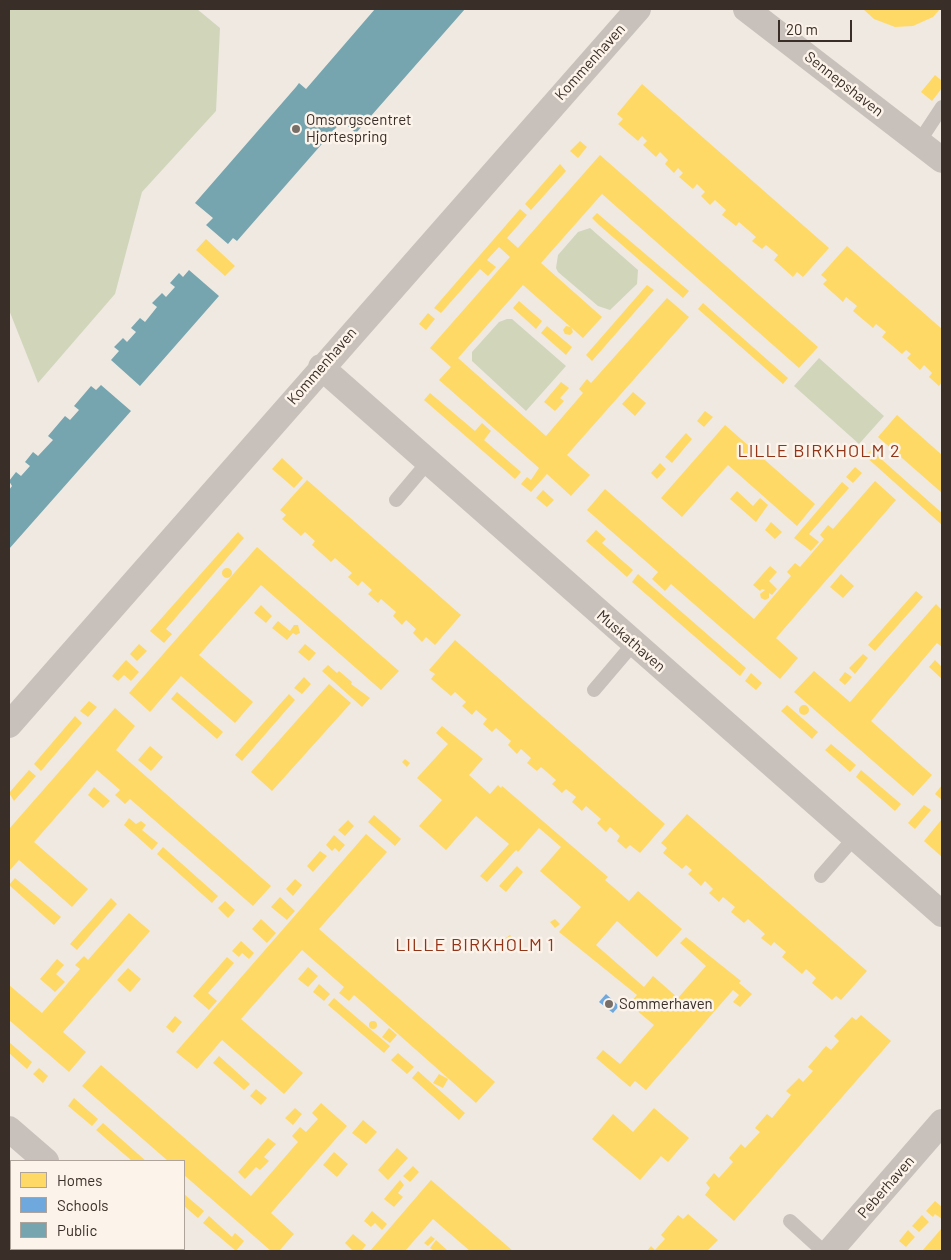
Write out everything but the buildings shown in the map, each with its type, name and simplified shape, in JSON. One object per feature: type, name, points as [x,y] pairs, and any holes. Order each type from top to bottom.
[{"type":"street","name":"Kommenhaven","points":[[9,725],[638,9]]},
{"type":"street","name":"Sennepshaven","points":[[746,9],[942,160]]},
{"type":"street","name":"Muskathaven","points":[[321,368],[942,914]]},
{"type":"street","name":"Peberhaven","points":[[830,1251],[942,1122]]},
{"type":"street","points":[[9,1129],[45,1160]]},
{"type":"lane","points":[[919,142],[942,107]]},
{"type":"lane","points":[[396,500],[428,462]]},
{"type":"lane","points":[[594,690],[634,643]]},
{"type":"lane","points":[[821,876],[855,837]]},
{"type":"lane","points":[[790,1221],[823,1251]]},
{"type":"green space","points":[[9,9],[197,9],[220,28],[216,111],[142,192],[115,294],[38,383],[9,310]]},
{"type":"green space","points":[[590,228],[638,270],[637,284],[610,310],[598,306],[558,272],[556,268],[558,255],[578,232]]},
{"type":"green space","points":[[512,319],[566,366],[526,411],[472,361],[472,352],[499,322]]},
{"type":"green space","points":[[819,358],[884,416],[859,444],[794,386]]},
{"type":"place","name":"Omsorgscentret Hjortespring","points":[[296,129]]},
{"type":"place","name":"Sommerhaven","points":[[609,1004]]},
{"type":"district","name":"LILLE BIRKHOLM 2","points":[[819,451]]},
{"type":"district","name":"LILLE BIRKHOLM 1","points":[[475,945]]}]
